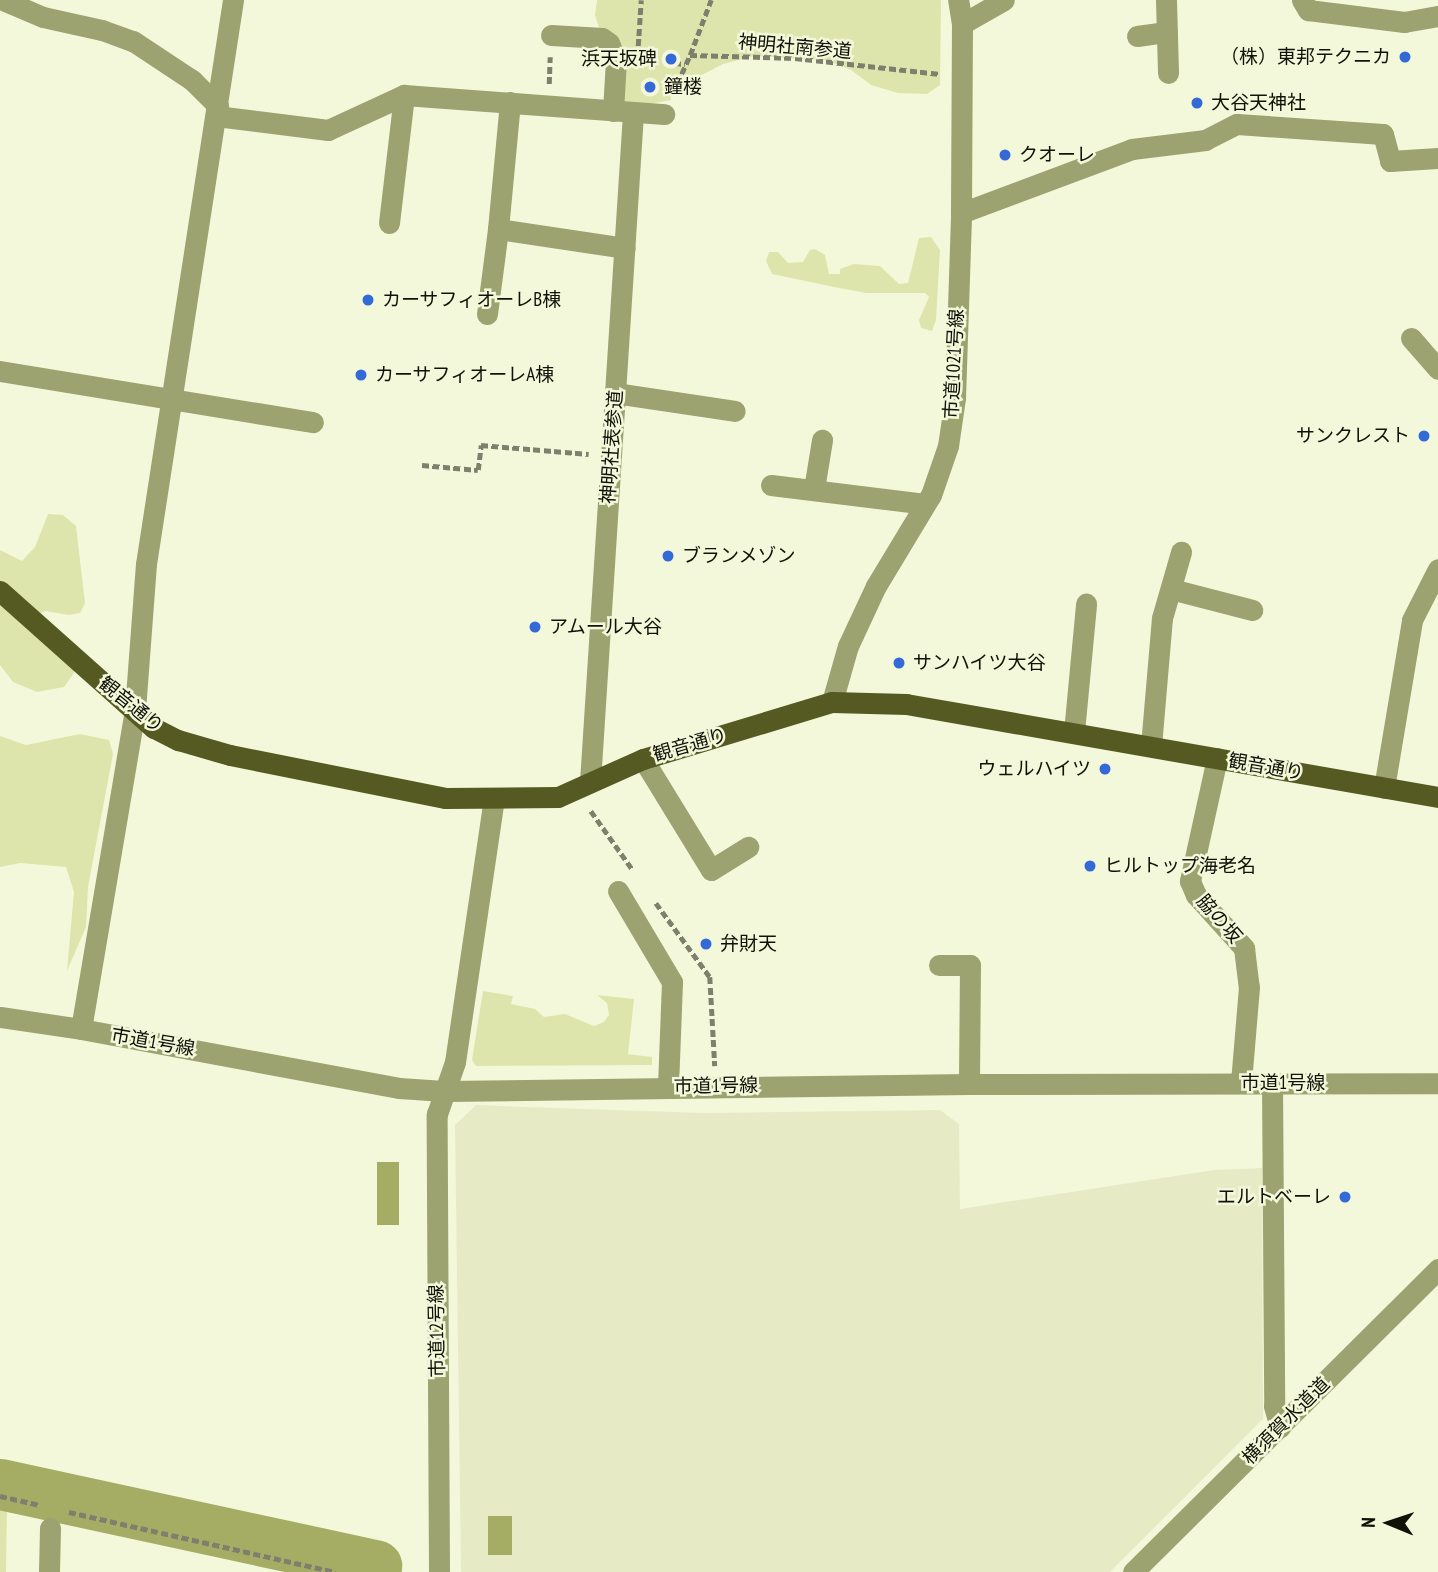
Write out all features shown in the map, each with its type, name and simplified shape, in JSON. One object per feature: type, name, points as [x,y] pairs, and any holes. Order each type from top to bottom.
[{"type":"main road","name":"観音通り","points":[[0,591],[154,728],[198,748],[445,798],[558,797],[643,759],[832,702],[906,704],[1438,797]]},
{"type":"street","points":[[2,0],[43,16],[102,30],[133,41],[192,80],[217,111],[328,130],[404,95],[664,114]]},
{"type":"street","points":[[81,1029],[135,710],[146,564],[233,0]]},
{"type":"street","name":"市道1021号線","points":[[832,702],[848,646],[876,586],[925,504],[948,446],[955,398],[961,213],[962,24],[958,0]]},
{"type":"street","points":[[962,24],[1004,0]]},
{"type":"street","points":[[1166,0],[1168,72]]},
{"type":"street","points":[[1302,0],[1308,10],[1404,22],[1438,16]]},
{"type":"street","points":[[1137,36],[1167,32]]},
{"type":"street","name":"神明社表参道","points":[[551,36],[602,38],[610,43],[623,112],[625,248],[590,782]]},
{"type":"street","points":[[389,223],[404,95]]},
{"type":"street","points":[[487,314],[510,102]]},
{"type":"street","points":[[961,213],[1132,149],[1205,140],[1237,124],[1383,134],[1390,161],[1438,158]]},
{"type":"street","points":[[498,229],[625,248]]},
{"type":"street","points":[[1411,338],[1438,369]]},
{"type":"street","points":[[0,371],[313,422]]},
{"type":"street","points":[[615,393],[735,411]]},
{"type":"street","points":[[814,489],[822,440]]},
{"type":"street","points":[[771,485],[925,504]]},
{"type":"street","points":[[1151,746],[1162,618],[1181,552]]},
{"type":"street","points":[[1384,788],[1412,620],[1432,593],[1438,569]]},
{"type":"street","points":[[1171,589],[1252,610]]},
{"type":"street","points":[[1074,732],[1086,604]]},
{"type":"street","name":"脇の坂","points":[[1217,758],[1190,881],[1196,895],[1244,948],[1249,987],[1241,1083]]},
{"type":"street","points":[[643,759],[712,870],[748,847]]},
{"type":"street","name":"市道12号線","points":[[439,1572],[436,1114],[455,1062],[495,799]]},
{"type":"street","points":[[618,891],[671,982],[668,1087]]},
{"type":"street","points":[[939,965],[970,965],[970,1084]]},
{"type":"street","name":"市道1号線","points":[[0,1017],[81,1029],[399,1088],[444,1091],[970,1084],[1438,1083]]},
{"type":"street","points":[[1272,1083],[1274,1406],[1280,1427]]},
{"type":"street","name":"横須賀水道道","points":[[1133,1572],[1438,1269]]},
{"type":"street","points":[[49,1572],[50,1518]]},
{"type":"path","points":[[664,114],[711,0]]},
{"type":"path","name":"神明社南参道","points":[[690,55],[795,58],[961,75]]},
{"type":"path","points":[[674,63],[685,64]]},
{"type":"path","points":[[422,466],[478,470],[481,444],[611,455]]},
{"type":"path","points":[[591,811],[625,859]]},
{"type":"path","points":[[0,1496],[50,1518]]},
{"type":"path","points":[[63,1510],[335,1572]]},
{"type":"shaded area","points":[[597,0],[941,0],[940,85],[927,94],[898,93],[871,85],[851,70],[826,60],[754,56],[723,64],[698,77],[673,79],[671,100],[634,107],[623,105],[595,15]]},
{"type":"shaded area","points":[[931,237],[940,250],[936,320],[932,331],[921,328],[919,320],[929,297],[925,293],[866,293],[834,287],[772,274],[766,261],[769,252],[778,252],[788,263],[803,262],[810,250],[815,249],[825,255],[829,274],[840,274],[840,269],[854,264],[880,266],[899,284],[908,283],[919,238]]},
{"type":"shaded area","points":[[48,514],[63,515],[76,526],[85,603],[80,613],[69,615],[45,611],[28,620],[76,662],[74,673],[64,687],[37,692],[13,682],[0,665],[0,550],[22,561],[35,547]]},
{"type":"shaded area","points":[[80,734],[109,740],[113,754],[88,887],[86,927],[67,971],[74,892],[66,867],[20,863],[0,867],[0,736],[26,745]]},
{"type":"shaded area","points":[[483,991],[513,996],[511,1004],[535,1009],[544,1017],[565,1014],[594,1026],[604,1022],[609,1015],[607,1003],[597,995],[634,999],[628,1054],[652,1057],[652,1065],[476,1066],[472,1060]]},
{"type":"shaded area","points":[[476,1105],[703,1113],[940,1110],[959,1124],[960,1209],[1214,1170],[1262,1168],[1263,1419],[1110,1572],[461,1572],[455,1125]]},
{"type":"shaded area","points":[[377,1162],[399,1162],[399,1225],[377,1225]]},
{"type":"shaded area","points":[[0,1502],[7,1503],[6,1572],[0,1572]]},
{"type":"shaded area","points":[[488,1516],[512,1516],[512,1555],[488,1555]]},
{"type":"waterway","points":[[0,1484],[376,1565]]},
{"type":"place","name":"（株）東邦テクニカ","points":[[1405,57]]},
{"type":"place","name":"浜天坂碑","points":[[671,59]]},
{"type":"place","name":"鐘楼","points":[[650,87]]},
{"type":"place","name":"大谷天神社","points":[[1197,103]]},
{"type":"place","name":"クオーレ","points":[[1005,155]]},
{"type":"place","name":"カーサフィオーレB棟","points":[[368,300]]},
{"type":"place","name":"カーサフィオーレA棟","points":[[361,375]]},
{"type":"place","name":"サンクレスト","points":[[1424,436]]},
{"type":"place","name":"ブランメゾン","points":[[668,556]]},
{"type":"place","name":"アムール大谷","points":[[535,627]]},
{"type":"place","name":"サンハイツ大谷","points":[[899,663]]},
{"type":"place","name":"ウェルハイツ","points":[[1105,769]]},
{"type":"place","name":"ヒルトップ海老名","points":[[1090,866]]},
{"type":"place","name":"弁財天","points":[[706,944]]},
{"type":"place","name":"エルトベーレ","points":[[1345,1197]]}]
